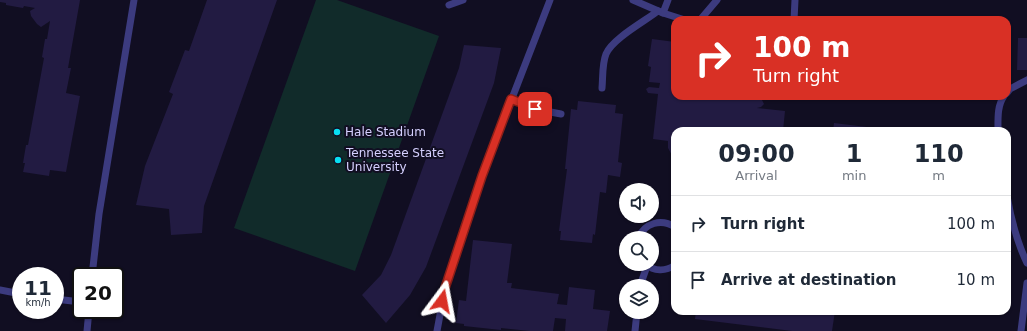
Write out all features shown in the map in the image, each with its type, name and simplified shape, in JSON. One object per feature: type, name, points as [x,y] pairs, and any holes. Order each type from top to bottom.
[{"type":"lane","points":[[93,267],[99,214],[134,0]]},
{"type":"lane","points":[[449,5],[463,0]]},
{"type":"lane","points":[[437,331],[445,288],[482,176],[550,0]]},
{"type":"lane","points":[[633,0],[673,16]]},
{"type":"lane","points":[[602,88],[607,52],[617,40],[661,12],[668,0]]},
{"type":"lane","points":[[703,16],[717,0]]},
{"type":"lane","points":[[794,16],[795,0]]},
{"type":"lane","points":[[1011,88],[1027,80]]},
{"type":"lane","points":[[511,99],[538,110],[561,114]]},
{"type":"lane","points":[[998,127],[997,116],[1001,100]]},
{"type":"lane","points":[[1011,216],[1019,246],[1027,264]]},
{"type":"lane","points":[[643,231],[645,228],[654,223],[668,223],[671,225]]},
{"type":"lane","points":[[659,270],[671,268]]},
{"type":"lane","points":[[1021,331],[1027,283]]},
{"type":"lane","points":[[0,290],[12,292]]},
{"type":"lane","points":[[87,331],[88,319]]},
{"type":"lane","points":[[635,331],[636,319]]},
{"type":"green space","name":"Hale Stadium","points":[[316,0],[337,0],[439,36],[355,271],[234,228]]},
{"type":"building","points":[[0,0],[80,0],[68,68],[71,68],[66,93],[80,96],[66,172],[50,170],[49,176],[23,172],[26,145],[28,145],[44,58],[42,57],[45,39],[47,39],[50,21],[41,27],[31,16],[30,11],[35,8],[24,6],[23,8],[6,5],[6,3],[0,2]]},
{"type":"building","points":[[207,0],[277,0],[204,206],[202,233],[171,235],[169,209],[136,205],[145,166],[173,94],[169,92],[185,50],[189,51]]},
{"type":"building","points":[[1018,38],[1027,38],[1027,70],[1017,70]]},
{"type":"building","points":[[652,39],[671,41],[671,100],[762,100],[764,104],[757,108],[785,111],[783,127],[671,127],[671,154],[668,148],[668,141],[653,139],[658,94],[648,93],[646,89],[649,87],[659,88],[660,83],[649,82],[651,67],[648,66]]},
{"type":"building","points":[[464,45],[501,48],[494,83],[426,267],[410,295],[386,323],[362,295],[381,275],[391,255],[459,68]]},
{"type":"building","points":[[578,101],[616,105],[615,113],[623,114],[618,162],[622,163],[620,177],[608,175],[606,193],[600,192],[595,235],[593,234],[592,243],[560,240],[561,231],[559,231],[567,169],[565,169],[571,109],[577,110]]},
{"type":"building","points":[[834,123],[867,127],[834,127]]},
{"type":"building","points":[[473,240],[512,244],[507,283],[512,283],[511,288],[559,294],[557,304],[567,305],[569,287],[595,290],[593,309],[610,311],[607,331],[565,331],[566,319],[555,318],[553,331],[530,331],[501,328],[501,330],[464,326],[464,324],[456,323],[459,300],[466,301]]},
{"type":"building","points":[[696,315],[834,315],[832,331],[792,331],[695,319]]},
{"type":"place","name":"Hale Stadium","points":[[337,132]]},
{"type":"place","name":"Tennessee State University","points":[[338,160]]},
{"type":"route","points":[[442,301],[482,176],[511,99],[535,109]]}]
